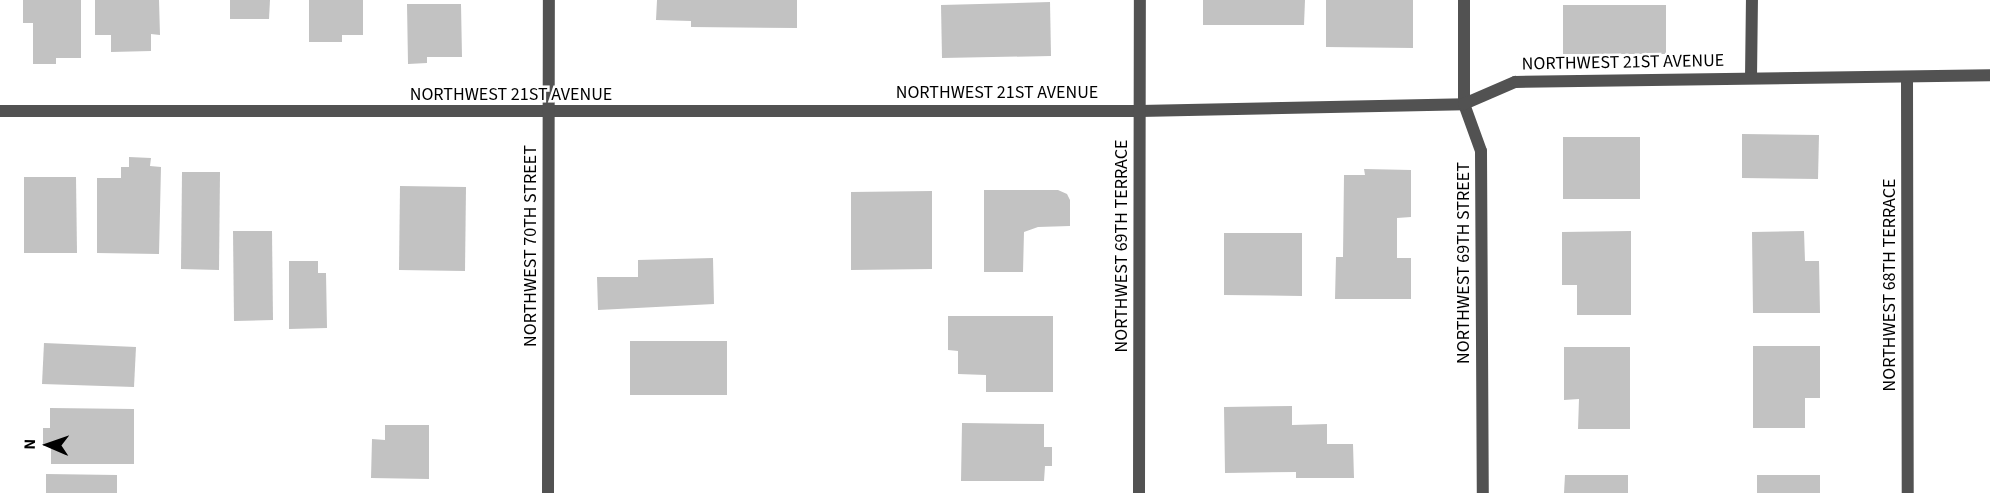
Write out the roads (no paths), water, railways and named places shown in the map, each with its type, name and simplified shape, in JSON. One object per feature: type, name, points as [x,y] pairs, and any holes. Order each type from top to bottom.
[{"type":"street","name":"NORTHWEST 70TH STREET","points":[[548,493],[549,0]]},
{"type":"street","name":"NORTHWEST 69TH TERRACE","points":[[1139,493],[1140,0]]},
{"type":"street","name":"NORTHWEST 69TH STREET","points":[[1464,0],[1464,104],[1481,151],[1483,493]]},
{"type":"street","points":[[1751,78],[1752,0]]},
{"type":"street","name":"NORTHWEST 21ST AVENUE","points":[[0,111],[550,113],[1140,111],[1464,104],[1515,82],[1990,75]]},
{"type":"street","name":"NORTHWEST 68TH TERRACE","points":[[1907,76],[1908,493]]}]
